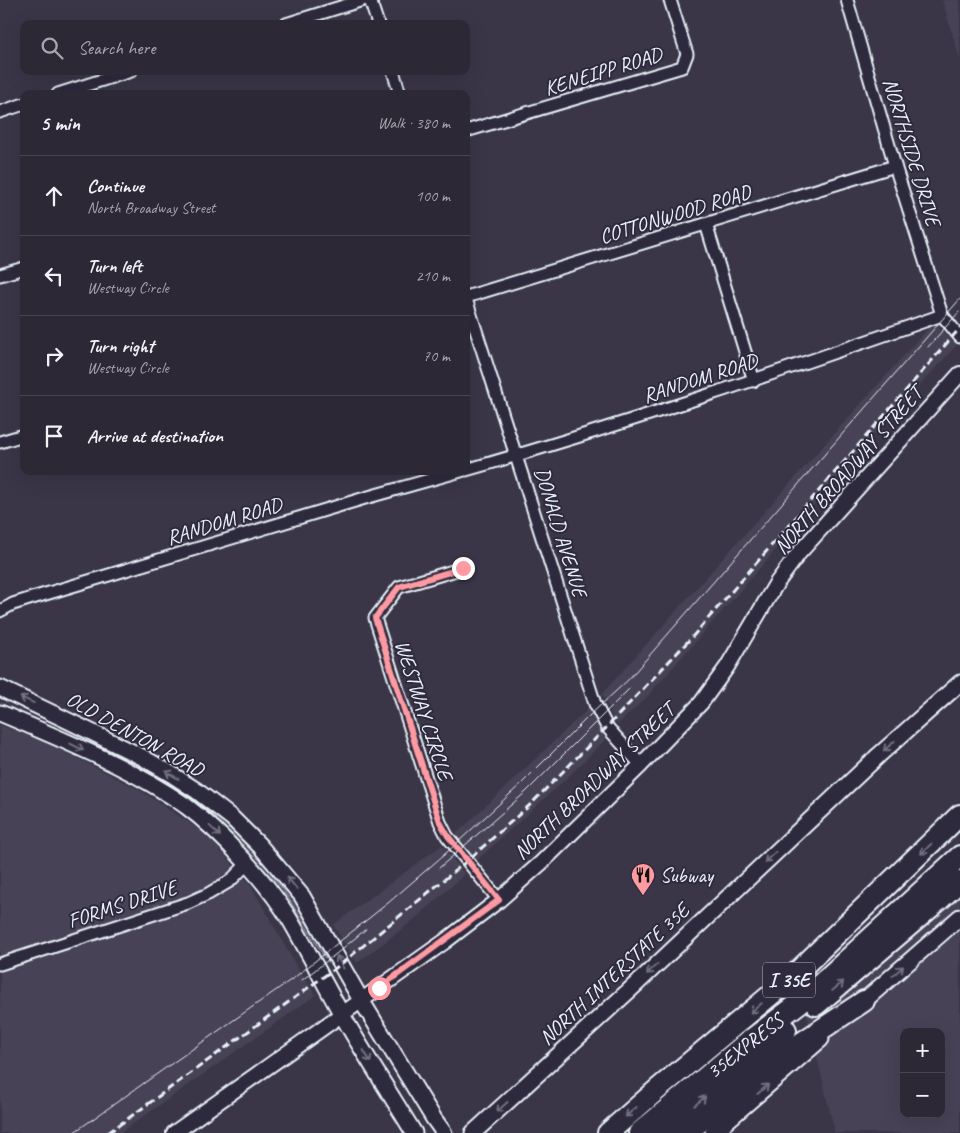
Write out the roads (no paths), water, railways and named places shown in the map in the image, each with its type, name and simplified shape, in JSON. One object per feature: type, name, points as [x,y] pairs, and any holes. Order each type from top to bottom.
[{"type":"highway","name":"I 35E","points":[[608,1133],[791,978],[960,815]]},
{"type":"highway","name":"35EXPRESS","points":[[639,1133],[744,1045],[802,1001],[960,856]]},
{"type":"highway","name":"I 35E","points":[[663,1133],[830,994],[960,881]]},
{"type":"highway","points":[[686,1133],[786,1053],[864,1001]]},
{"type":"main road","name":"NORTH INTERSTATE 35E","points":[[473,1133],[633,987],[879,755],[960,683]]},
{"type":"main road","name":"OLD DENTON ROAD","points":[[0,688],[33,702],[142,757],[197,791],[232,818],[260,846],[302,896],[361,1000],[444,1133]]},
{"type":"main road","name":"OLD DENTON ROAD","points":[[0,713],[60,739],[136,777],[186,807],[216,832],[269,890],[289,919],[342,1014],[414,1133]]},
{"type":"main road","points":[[186,807],[197,791]]},
{"type":"main road","points":[[713,1133],[960,916]]},
{"type":"street","points":[[299,20],[363,0]]},
{"type":"street","points":[[370,0],[377,20]]},
{"type":"street","name":"KENEIPP ROAD","points":[[470,130],[682,67],[687,54],[670,0]]},
{"type":"street","name":"NORTHSIDE DRIVE","points":[[847,0],[895,166],[942,315],[960,337]]},
{"type":"street","points":[[71,90],[118,75]]},
{"type":"street","points":[[394,75],[399,90]]},
{"type":"street","points":[[0,112],[20,105]]},
{"type":"street","name":"COTTONWOOD ROAD","points":[[470,297],[895,166]]},
{"type":"street","points":[[706,224],[754,381]]},
{"type":"street","points":[[0,276],[20,269]]},
{"type":"street","name":"DONALD AVENUE","points":[[470,310],[595,704],[607,727],[641,765]]},
{"type":"street","name":"RANDOM ROAD","points":[[470,469],[754,381],[942,315]]},
{"type":"street","name":"NORTH BROADWAY STREET","points":[[174,1133],[444,942],[499,900],[541,863],[701,703],[727,667],[776,584],[799,553],[960,376]]},
{"type":"street","points":[[0,442],[20,436]]},
{"type":"street","name":"RANDOM ROAD","points":[[0,611],[29,599],[447,475]]},
{"type":"street","name":"WESTWAY CIRCLE","points":[[463,568],[399,587],[375,618],[440,822],[448,836],[499,900]]},
{"type":"street","name":"FORMS DRIVE","points":[[0,964],[188,903],[230,881],[247,864]]},
{"type":"tram line","points":[[73,1133],[295,977],[388,903],[445,854],[522,783],[628,680],[960,299]]},
{"type":"tram line","points":[[928,347],[959,312]]},
{"type":"tram line","points":[[439,868],[527,791],[630,688]]},
{"type":"tram line","points":[[302,980],[366,929]]},
{"type":"railway","points":[[108,1133],[341,964],[467,861],[531,804],[693,636],[960,328]]},
{"type":"place","name":"Subway","points":[[643,896]]}]
